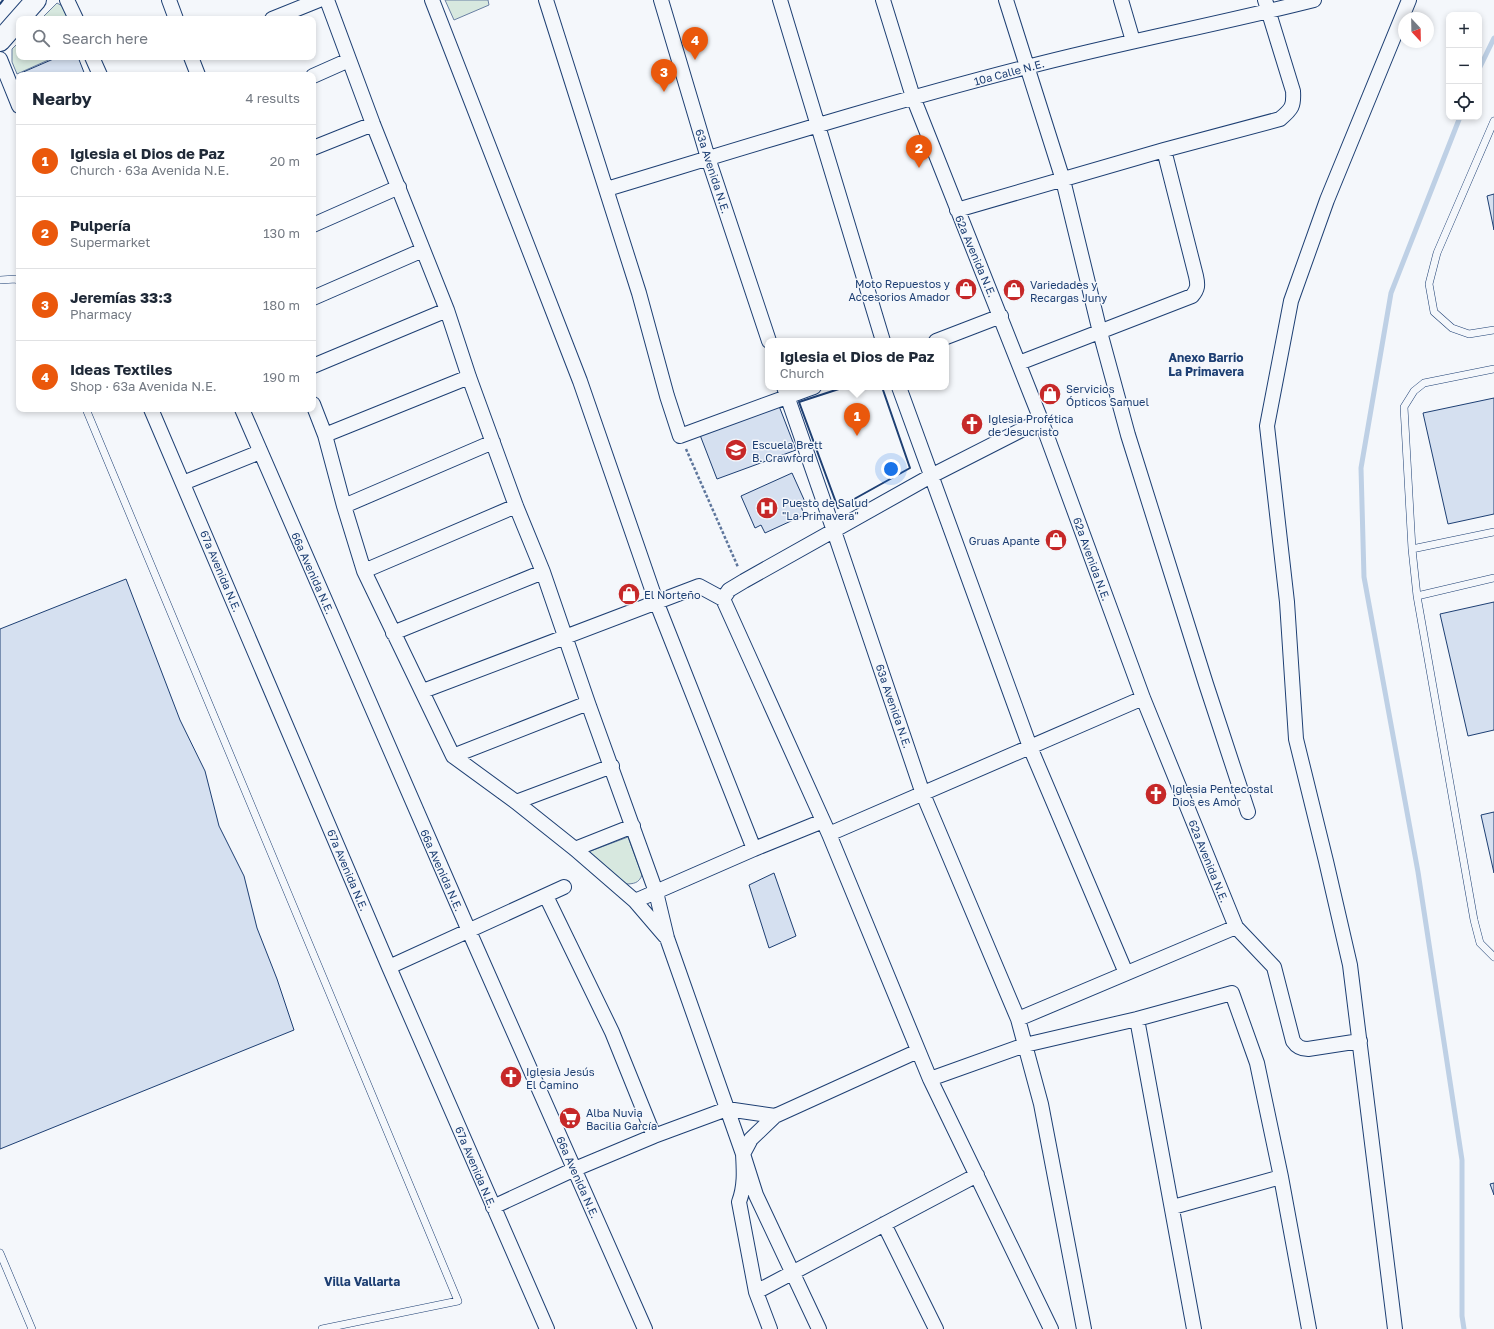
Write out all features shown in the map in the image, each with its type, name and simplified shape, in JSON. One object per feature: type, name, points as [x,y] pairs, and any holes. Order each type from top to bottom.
[{"type":"street","points":[[22,16],[36,0]]},
{"type":"street","points":[[67,0],[75,16]]},
{"type":"street","points":[[168,0],[175,16]]},
{"type":"street","points":[[279,16],[319,0]]},
{"type":"street","points":[[327,0],[373,124],[447,310],[469,377],[516,506],[543,572],[565,638],[656,892],[667,938],[723,1110],[743,1154],[756,1195],[819,1329]]},
{"type":"street","points":[[432,0],[580,381],[656,602],[754,849]]},
{"type":"street","points":[[546,0],[639,293],[666,396],[680,436],[786,392],[797,390]]},
{"type":"street","name":"63a Avenida N.E.","points":[[661,0],[708,158],[768,338]]},
{"type":"street","points":[[780,0],[882,338]]},
{"type":"street","name":"62a Avenida N.E.","points":[[883,0],[913,97],[1041,420],[1143,698],[1236,927],[1274,967],[1296,1045],[1308,1048],[1360,1041]]},
{"type":"street","points":[[1006,0],[1063,180],[1100,332],[1128,435],[1203,676],[1248,812]]},
{"type":"street","points":[[1121,0],[1133,41]]},
{"type":"street","name":"10a Calle N.E.","points":[[607,189],[913,97],[1133,41],[1266,5],[1314,0]]},
{"type":"street","points":[[1395,1329],[1350,965],[1296,739],[1287,602],[1267,426],[1291,301],[1327,200],[1409,0]]},
{"type":"street","points":[[957,210],[1280,118],[1290,111],[1294,103],[1293,91],[1266,5]]},
{"type":"street","points":[[0,41],[16,23]]},
{"type":"street","points":[[0,59],[16,99]]},
{"type":"street","points":[[93,60],[99,72]]},
{"type":"street","points":[[192,60],[197,72]]},
{"type":"street","points":[[316,75],[349,60]]},
{"type":"street","points":[[316,147],[373,124]]},
{"type":"street","points":[[1019,363],[1192,296],[1197,290],[1198,283],[1164,150]]},
{"type":"street","points":[[316,225],[399,187]]},
{"type":"street","points":[[316,297],[423,250]]},
{"type":"street","points":[[316,365],[447,310]]},
{"type":"street","points":[[944,338],[1001,316]]},
{"type":"street","points":[[325,435],[469,377]]},
{"type":"street","points":[[900,390],[1030,747],[1126,973]]},
{"type":"street","name":"63a Avenida N.E.","points":[[786,392],[923,794],[1018,1019],[1041,1104],[1084,1329]]},
{"type":"street","name":"67a Avenida N.E.","points":[[153,412],[389,967],[547,1329]]},
{"type":"street","name":"66a Avenida N.E.","points":[[243,412],[469,931],[645,1329]]},
{"type":"street","points":[[316,412],[325,435],[344,506],[364,571],[453,756],[516,802],[575,849],[635,901],[667,938]]},
{"type":"street","points":[[723,599],[728,590],[931,476],[1041,420]]},
{"type":"street","points":[[344,506],[493,442]]},
{"type":"street","points":[[184,483],[260,452]]},
{"type":"street","points":[[364,571],[516,506]]},
{"type":"street","points":[[393,633],[543,572]]},
{"type":"street","points":[[422,691],[699,586],[723,599],[829,834],[930,1079],[1051,1329]]},
{"type":"street","points":[[829,834],[1143,698]]},
{"type":"street","points":[[453,756],[588,703]]},
{"type":"street","points":[[516,802],[612,766]]},
{"type":"street","points":[[635,901],[754,849],[823,821]]},
{"type":"street","points":[[575,849],[633,826]]},
{"type":"street","points":[[389,967],[564,887]]},
{"type":"street","points":[[546,896],[612,1032],[654,1136]]},
{"type":"street","points":[[1018,1019],[1236,927]]},
{"type":"street","points":[[930,1079],[1025,1045],[1137,1019],[1232,993],[1257,1063],[1310,1329]]},
{"type":"street","points":[[1137,1019],[1173,1206],[1194,1329]]},
{"type":"street","points":[[770,1329],[756,1292],[739,1202],[743,1192],[744,1181],[743,1154],[751,1139],[776,1116],[918,1051]]},
{"type":"street","points":[[493,1207],[575,1169],[654,1136],[723,1110],[776,1116]]},
{"type":"street","points":[[756,1292],[977,1175]]},
{"type":"street","points":[[1173,1206],[1281,1178]]},
{"type":"street","points":[[884,1224],[936,1329]]},
{"type":"lane","points":[[1494,124],[1437,254],[1429,284],[1434,312],[1452,328],[1469,334],[1494,330]]},
{"type":"lane","points":[[0,280],[16,279]]},
{"type":"lane","points":[[1494,369],[1424,383],[1414,391],[1404,407],[1412,549],[1417,596],[1474,920],[1480,943],[1494,957]]},
{"type":"lane","points":[[87,412],[458,1301],[322,1329]]},
{"type":"lane","points":[[1412,549],[1494,532]]},
{"type":"lane","points":[[1417,596],[1494,578]]},
{"type":"lane","points":[[0,1253],[32,1329]]},
{"type":"path","points":[[680,436],[744,581]]},
{"type":"shaded area","points":[[445,0],[488,0],[489,5],[454,20]]},
{"type":"shaded area","points":[[57,3],[64,7],[68,16],[44,16]]},
{"type":"shaded area","points":[[16,45],[16,60],[48,60],[21,72],[16,72],[12,62],[12,49]]},
{"type":"shaded area","points":[[628,837],[642,875],[636,882],[625,884],[588,852]]},
{"type":"building","points":[[51,60],[79,60],[84,72],[23,72]]},
{"type":"building","points":[[1494,194],[1494,230],[1487,196]]},
{"type":"building","points":[[1494,398],[1494,514],[1448,524],[1423,413]]},
{"type":"building","points":[[779,406],[796,450],[717,479],[700,435]]},
{"type":"building","points":[[792,473],[806,504],[801,506],[804,515],[765,533],[761,525],[755,528],[741,496]]},
{"type":"building","points":[[126,579],[180,720],[205,771],[219,826],[244,876],[257,928],[277,979],[294,1030],[0,1149],[0,629]]},
{"type":"building","points":[[1494,602],[1494,730],[1468,736],[1440,614]]},
{"type":"building","points":[[1494,812],[1494,873],[1481,815]]},
{"type":"building","points":[[774,873],[796,936],[769,948],[749,885]]},
{"type":"building","points":[[1494,1183],[1494,1195],[1490,1184]]},
{"type":"waterway","points":[[1482,63],[1494,38]]},
{"type":"waterway","points":[[1459,120],[1391,293],[1361,468],[1364,577],[1418,872],[1462,1160],[1462,1316],[1464,1329]]},
{"type":"wall","points":[[0,4],[3,0]]},
{"type":"wall","points":[[836,390],[799,402],[838,508],[910,468],[883,390]]},
{"type":"place","name":"Ideas Textiles","points":[[695,60]]},
{"type":"place","name":"Jeremías 33:3","points":[[664,92]]},
{"type":"place","name":"Pulpería","points":[[919,168]]},
{"type":"place","name":"Moto Repuestos y Accesorios Amador","points":[[966,289]]},
{"type":"place","name":"Variedades y Recargas Juny","points":[[1014,290]]},
{"type":"place","name":"Servicios Ópticos Samuel","points":[[1050,394]]},
{"type":"place","name":"Iglesia Profética de Jesucristo","points":[[972,424]]},
{"type":"place","name":"Iglesia el Dios de Paz","points":[[857,436]]},
{"type":"place","name":"Escuela Brett B. Crawford","points":[[736,450]]},
{"type":"place","name":"Puesto de Salud \"La Primavera\"","points":[[767,508]]},
{"type":"place","name":"Gruas Apante","points":[[1056,540]]},
{"type":"place","name":"El Norteño","points":[[629,594]]},
{"type":"place","name":"Iglesia Pentecostal Dios es Amor","points":[[1156,794]]},
{"type":"place","name":"Iglesia Jesús El Camino","points":[[511,1077]]},
{"type":"place","name":"Alba Nuvia Bacilia García","points":[[570,1118]]},
{"type":"district","name":"Anexo Barrio La Primavera","points":[[1206,364]]},
{"type":"district","name":"Villa Vallarta","points":[[362,1281]]}]
